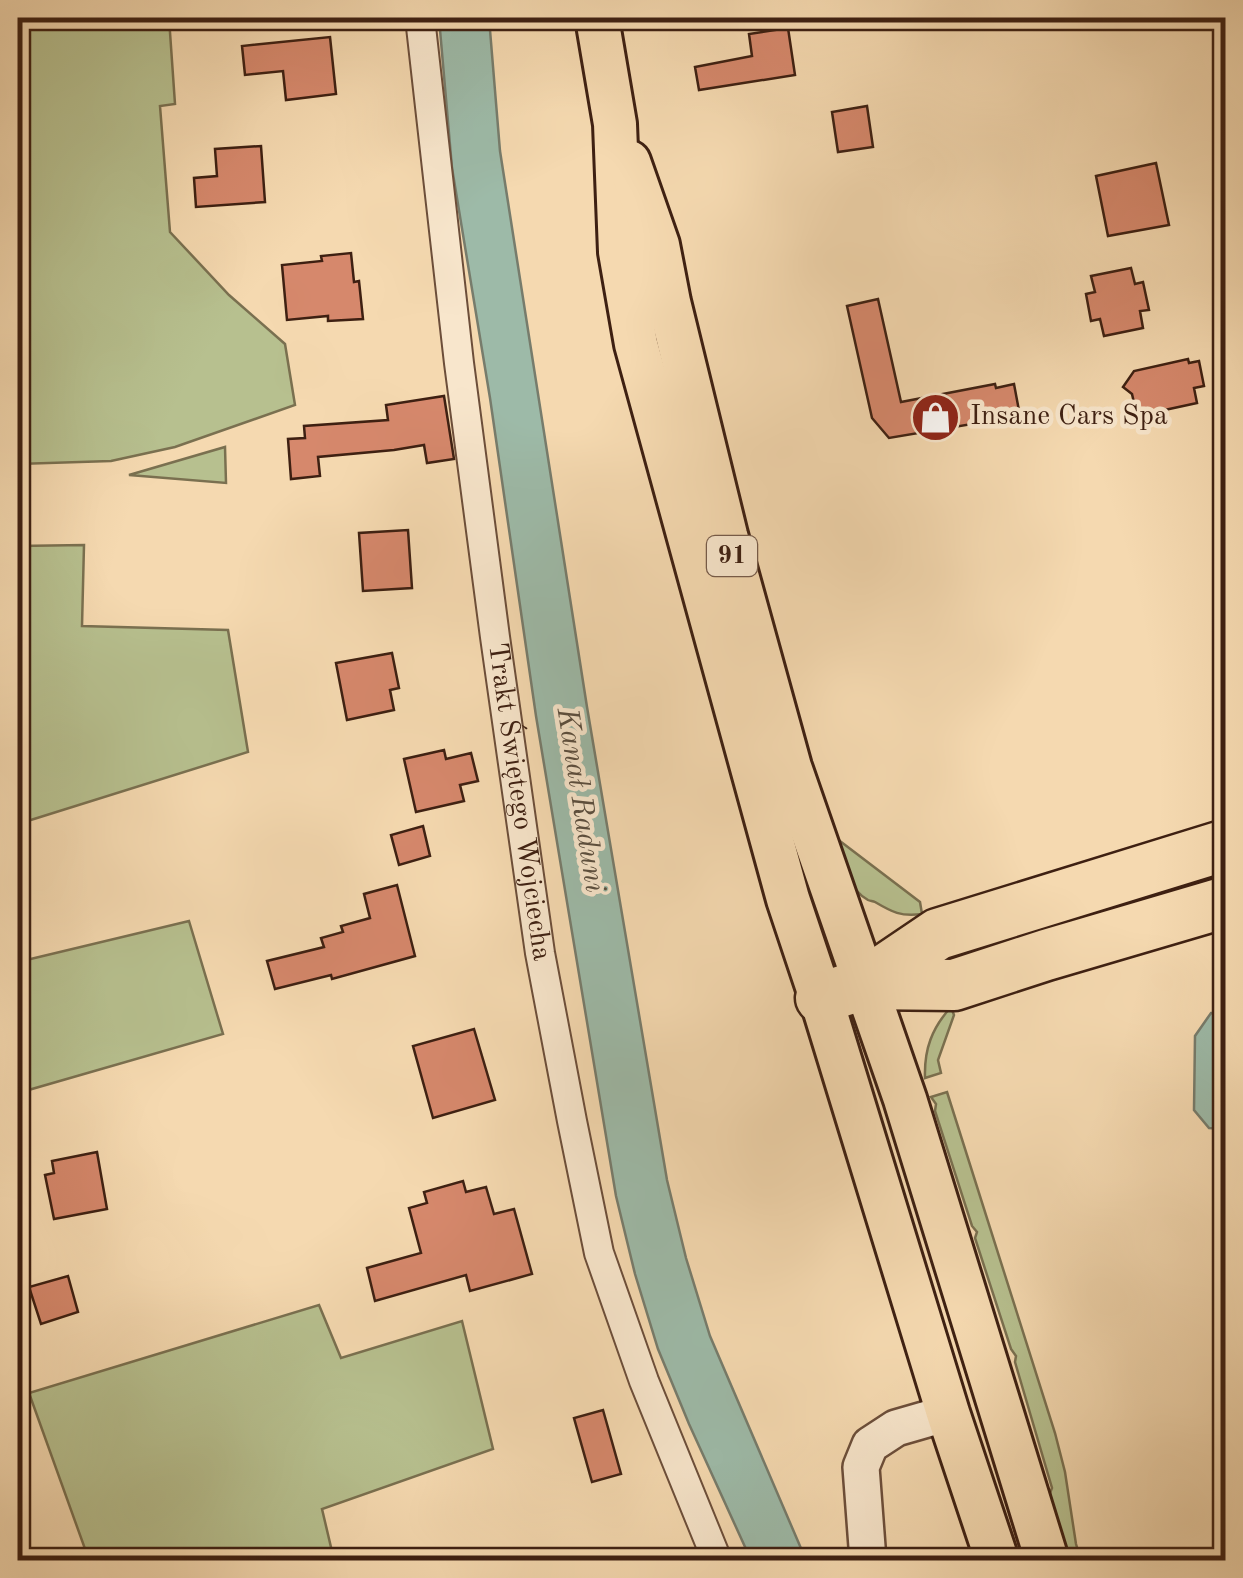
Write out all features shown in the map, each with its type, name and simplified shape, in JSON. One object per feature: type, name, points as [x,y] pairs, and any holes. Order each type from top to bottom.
[{"type":"highway","points":[[842,991],[938,934],[1226,845]]},
{"type":"highway","points":[[842,991],[954,985],[1226,902]]},
{"type":"main road","name":"91","points":[[597,18],[615,124],[620,252],[636,344],[788,899],[905,1098],[1046,1560]]},
{"type":"main road","name":"91","points":[[842,991],[948,1413],[997,1560]]},
{"type":"street","name":"Trakt Świętego Wojciecha","points":[[420,18],[495,637],[540,953],[572,1121],[599,1253],[644,1380],[718,1560]]},
{"type":"street","points":[[868,1560],[860,1467],[870,1445],[896,1428],[948,1413]]},
{"type":"green space","points":[[18,18],[169,18],[175,104],[160,106],[170,232],[229,295],[285,344],[295,405],[175,447],[111,461],[18,464]]},
{"type":"green space","points":[[225,447],[226,483],[129,475]]},
{"type":"green space","points":[[84,545],[82,626],[228,630],[248,752],[18,824],[18,546]]},
{"type":"green space","points":[[832,835],[920,902],[922,914],[897,913],[860,894],[844,871]]},
{"type":"green space","points":[[189,921],[223,1034],[18,1093],[18,962]]},
{"type":"green space","points":[[951,1007],[954,1015],[938,1060],[941,1073],[925,1078],[931,1040]]},
{"type":"green space","points":[[947,1092],[1055,1433],[1081,1560],[1064,1560],[1052,1488],[1016,1356],[935,1111],[931,1097]]},
{"type":"green space","points":[[319,1305],[341,1358],[462,1321],[493,1449],[322,1509],[334,1560],[89,1560],[29,1393]]},
{"type":"water","name":"Kanał Raduni","points":[[439,18],[489,18],[500,151],[587,707],[667,1180],[710,1336],[806,1560],[751,1560],[658,1349],[616,1196],[536,716],[452,168]]},
{"type":"water","points":[[1211,1013],[1225,1014],[1225,1129],[1209,1128],[1194,1110],[1195,1036]]},
{"type":"building","points":[[788,28],[795,75],[699,90],[695,67],[752,56],[749,34]]},
{"type":"building","points":[[330,37],[336,94],[286,100],[283,71],[245,75],[242,46]]},
{"type":"building","points":[[867,106],[873,147],[838,152],[832,112]]},
{"type":"building","points":[[261,146],[265,202],[196,207],[194,178],[217,176],[215,149]]},
{"type":"building","points":[[1156,163],[1169,225],[1108,236],[1096,176]]},
{"type":"building","points":[[351,253],[363,319],[328,321],[328,316],[287,320],[282,265]]},
{"type":"building","points":[[1131,268],[1135,284],[1143,282],[1149,310],[1140,311],[1143,328],[1104,336],[1100,319],[1091,321],[1086,294],[1095,292],[1091,276]]},
{"type":"building","points":[[878,299],[901,402],[1014,384],[1020,416],[889,438],[872,418],[847,306]]},
{"type":"building","points":[[1188,359],[1189,363],[1199,361],[1204,386],[1194,388],[1197,403],[1137,416],[1132,394],[1123,387],[1134,371]]},
{"type":"building","points":[[444,396],[454,459],[427,463],[424,445],[318,457],[320,476],[291,479],[288,439],[305,438],[304,426],[388,420],[386,405]]},
{"type":"building","points":[[408,530],[412,588],[363,591],[359,533]]},
{"type":"building","points":[[392,653],[399,688],[390,690],[394,710],[347,720],[336,663]]},
{"type":"building","points":[[444,750],[446,759],[471,753],[478,781],[460,785],[464,801],[416,812],[404,759]]},
{"type":"building","points":[[423,826],[430,856],[399,865],[391,835]]},
{"type":"building","points":[[397,885],[415,956],[332,979],[331,975],[275,989],[267,961],[324,947],[321,938],[343,932],[341,926],[370,918],[364,894]]},
{"type":"building","points":[[474,1029],[495,1100],[433,1118],[413,1046]]},
{"type":"building","points":[[97,1152],[107,1209],[54,1219],[45,1175],[54,1173],[52,1161]]},
{"type":"building","points":[[463,1181],[466,1192],[486,1187],[494,1214],[514,1209],[532,1274],[470,1291],[466,1275],[375,1301],[367,1268],[421,1253],[409,1208],[427,1203],[424,1192]]},
{"type":"building","points":[[68,1276],[78,1312],[41,1324],[29,1287]]},
{"type":"building","points":[[603,1410],[621,1474],[592,1482],[574,1418]]},
{"type":"place","name":"Insane Cars Spa","points":[[935,417]]}]
